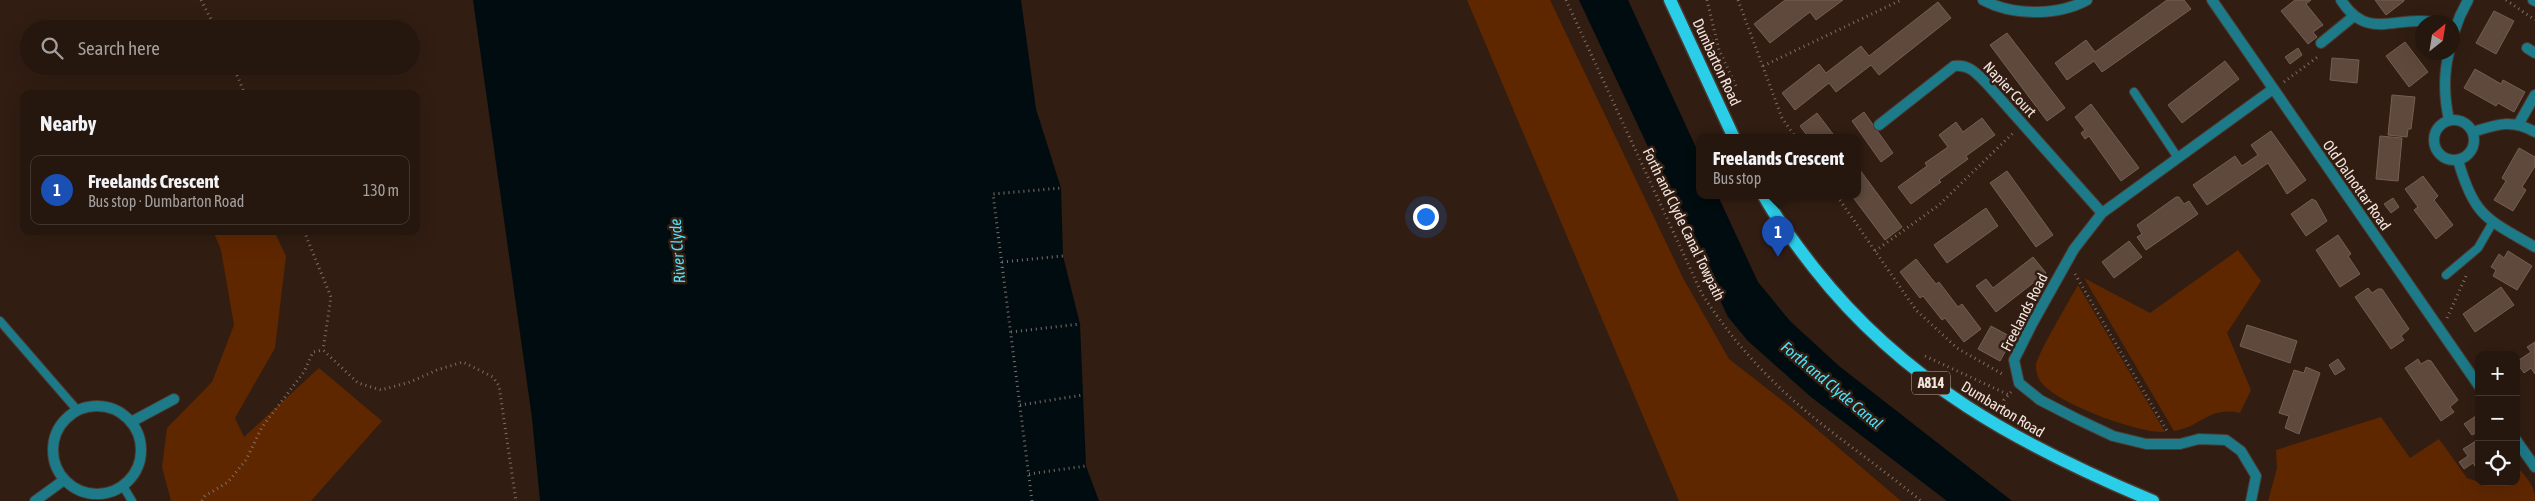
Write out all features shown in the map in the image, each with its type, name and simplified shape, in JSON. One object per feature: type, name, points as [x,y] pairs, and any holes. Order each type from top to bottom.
[{"type":"main road","name":"Dumbarton Road","points":[[1670,0],[1732,134]]},
{"type":"main road","name":"Dumbarton Road","points":[[1766,199],[1833,292],[1862,323],[1922,376],[2007,432],[2082,470],[2153,501]]},
{"type":"street","points":[[1983,0],[1994,6],[2024,12],[2073,8],[2087,0]]},
{"type":"street","name":"Old Dalnottar Road","points":[[2212,0],[2475,380]]},
{"type":"street","points":[[2341,0],[2360,21],[2377,24],[2415,23]]},
{"type":"street","points":[[2460,18],[2468,0]]},
{"type":"street","points":[[2322,43],[2354,16]]},
{"type":"street","points":[[2447,60],[2444,85],[2449,120]]},
{"type":"street","name":"Napier Court","points":[[1879,125],[1954,66],[1963,65],[1973,70],[2102,213]]},
{"type":"street","name":"Freelands Road","points":[[2019,383],[2014,360],[2068,261],[2102,213],[2274,89]]},
{"type":"street","points":[[2518,125],[2535,95]]},
{"type":"street","points":[[2449,120],[2462,121],[2473,132],[2474,145],[2471,152],[2458,160],[2441,156],[2434,144],[2437,130],[2449,120]]},
{"type":"street","points":[[2473,132],[2499,123],[2518,125],[2535,132]]},
{"type":"street","points":[[2458,160],[2466,190],[2479,210],[2493,222],[2535,246]]},
{"type":"street","points":[[2019,383],[2040,400],[2113,436],[2146,444],[2174,444],[2199,439],[2226,440],[2241,451],[2256,476],[2251,501]]},
{"type":"street","points":[[131,422],[174,399]]},
{"type":"street","points":[[92,406],[107,407],[120,413],[131,422],[139,434],[142,449],[140,463],[134,476],[123,486],[109,493],[92,494],[77,490],[64,480],[55,462],[54,442],[59,429],[67,418],[78,410],[92,406]]},
{"type":"street","points":[[2517,441],[2535,467]]},
{"type":"street","points":[[35,501],[64,480]]},
{"type":"lane","points":[[2134,92],[2178,158]]},
{"type":"lane","points":[[2446,275],[2478,248],[2493,222]]},
{"type":"lane","points":[[0,321],[78,410]]},
{"type":"lane","points":[[123,486],[132,501]]},
{"type":"path","points":[[201,0],[211,20]]},
{"type":"path","name":"Forth and Clyde Canal Towpath","points":[[1566,0],[1702,294],[1726,330],[1767,376],[1816,418],[1921,501]]},
{"type":"path","points":[[1707,0],[1719,50]]},
{"type":"path","points":[[1738,0],[1782,118],[1793,134]]},
{"type":"path","points":[[1763,66],[1902,0]]},
{"type":"path","points":[[2506,0],[2535,20]]},
{"type":"path","points":[[1692,13],[1719,50],[1737,88]]},
{"type":"path","points":[[2274,89],[2324,52],[2322,43]]},
{"type":"path","points":[[237,75],[243,90]]},
{"type":"path","points":[[1875,251],[1939,205],[2022,123]]},
{"type":"path","points":[[1032,501],[993,194],[1061,188]]},
{"type":"path","points":[[1838,199],[1916,310],[1957,348],[2019,383],[2004,400],[2011,416]]},
{"type":"path","points":[[306,235],[331,297],[323,350]]},
{"type":"path","points":[[1002,262],[1063,256]]},
{"type":"path","points":[[2068,261],[2174,444]]},
{"type":"path","points":[[2440,331],[2468,272]]},
{"type":"path","points":[[1011,332],[1080,324]]},
{"type":"path","points":[[202,501],[205,496],[228,482],[246,460],[262,427],[304,372],[313,352],[323,350]]},
{"type":"path","points":[[323,350],[358,383],[381,390],[410,382],[437,370],[463,362],[493,377],[499,386],[516,501]]},
{"type":"path","points":[[1923,355],[2009,395]]},
{"type":"path","points":[[1020,405],[1083,395]]},
{"type":"path","points":[[1029,474],[1086,466]]},
{"type":"shaded area","points":[[1467,0],[1550,0],[1683,278],[1729,359],[1793,409],[1901,501],[1679,501]]},
{"type":"shaded area","points":[[215,235],[276,235],[286,256],[275,348],[235,418],[244,437],[319,368],[382,421],[311,501],[171,501],[162,467],[167,428],[212,382],[234,325],[221,250]]},
{"type":"shaded area","points":[[2238,250],[2261,281],[2227,333],[2251,390],[2240,413],[2220,412],[2191,426],[2174,431],[2084,278],[2150,313]]},
{"type":"shaded area","points":[[2078,285],[2165,432],[2121,424],[2087,411],[2058,396],[2045,387],[2039,379],[2036,370],[2038,360],[2047,339]]},
{"type":"shaded area","points":[[2381,417],[2410,458],[2439,439],[2467,478],[2475,481],[2475,486],[2520,486],[2520,470],[2534,491],[2535,501],[2268,501],[2277,468],[2276,450]]},
{"type":"water","name":"River Clyde","points":[[473,0],[1021,0],[1036,109],[1061,188],[1063,256],[1080,324],[1086,466],[1099,501],[540,501],[532,418]]},
{"type":"water","name":"Forth and Clyde Canal","points":[[1579,0],[1628,0],[1696,147],[1696,199],[1719,199],[1758,282],[1790,321],[1839,366],[2012,501],[1947,501],[1811,397],[1748,341],[1728,317]]},
{"type":"building","points":[[1785,0],[1843,0],[1816,20],[1810,12],[1770,43],[1754,24]]},
{"type":"building","points":[[2167,0],[2184,0],[2191,9],[2102,72],[2094,61],[2067,80],[2055,63],[2086,40],[2095,52]]},
{"type":"building","points":[[2295,0],[2311,0],[2306,4],[2323,25],[2313,32],[2317,37],[2308,44],[2281,11]]},
{"type":"building","points":[[2375,0],[2404,0],[2404,1],[2386,15]]},
{"type":"building","points":[[1938,2],[1951,18],[1879,75],[1871,65],[1836,92],[1829,83],[1795,110],[1782,93],[1819,64],[1826,73],[1861,46],[1869,56]]},
{"type":"building","points":[[2494,11],[2514,21],[2496,54],[2476,43]]},
{"type":"building","points":[[2007,33],[2065,108],[2047,121],[1990,45]]},
{"type":"building","points":[[2405,42],[2415,55],[2415,60],[2419,60],[2428,72],[2409,87],[2386,56]]},
{"type":"building","points":[[2298,48],[2302,55],[2290,64],[2285,57]]},
{"type":"building","points":[[2332,58],[2359,60],[2357,83],[2330,80]]},
{"type":"building","points":[[2225,61],[2239,79],[2182,123],[2168,105]]},
{"type":"building","points":[[2475,69],[2501,84],[2503,80],[2525,92],[2514,112],[2498,103],[2496,106],[2464,88]]},
{"type":"building","points":[[2392,95],[2415,97],[2411,129],[2408,129],[2407,137],[2388,135]]},
{"type":"building","points":[[2091,104],[2139,168],[2121,181],[2089,136],[2085,139],[2081,133],[2085,130],[2075,117]]},
{"type":"building","points":[[1864,112],[1893,153],[1881,162],[1852,121]]},
{"type":"building","points":[[1817,113],[1833,134],[1806,134],[1800,126]]},
{"type":"building","points":[[1982,118],[1995,135],[1966,156],[1968,159],[1911,204],[1898,187],[1927,166],[1925,163],[1948,147],[1939,135],[1956,122],[1963,132]]},
{"type":"building","points":[[2271,131],[2306,180],[2287,194],[2268,163],[2207,205],[2193,185],[2235,156],[2242,166],[2258,155],[2251,145]]},
{"type":"building","points":[[2380,136],[2402,138],[2398,181],[2376,179]]},
{"type":"building","points":[[2519,148],[2535,157],[2535,166],[2522,187],[2526,190],[2513,211],[2494,200],[2506,181],[2502,178]]},
{"type":"building","points":[[1861,171],[1902,227],[1885,240],[1854,199],[1861,199]]},
{"type":"building","points":[[2007,171],[2053,235],[2036,247],[1990,183]]},
{"type":"building","points":[[2423,176],[2438,196],[2434,200],[2453,225],[2436,239],[2414,210],[2418,207],[2405,189]]},
{"type":"building","points":[[2176,197],[2179,197],[2184,204],[2189,201],[2198,214],[2146,250],[2137,237],[2142,234],[2137,225]]},
{"type":"building","points":[[2393,198],[2399,207],[2391,213],[2384,204]]},
{"type":"building","points":[[2312,199],[2316,201],[2327,221],[2306,236],[2291,214]]},
{"type":"building","points":[[1986,208],[1998,226],[1947,263],[1934,245]]},
{"type":"building","points":[[2338,235],[2351,254],[2348,256],[2360,274],[2340,287],[2316,250]]},
{"type":"building","points":[[2129,241],[2142,257],[2114,278],[2102,262]]},
{"type":"building","points":[[2508,251],[2532,266],[2517,290],[2493,276],[2496,270],[2491,267],[2499,254],[2504,258]]},
{"type":"building","points":[[2033,257],[2046,273],[1996,312],[1976,286],[1986,279],[1993,288]]},
{"type":"building","points":[[1916,259],[1936,284],[1939,282],[1958,307],[1962,304],[1981,329],[1964,342],[1945,318],[1942,320],[1923,296],[1920,298],[1900,272]]},
{"type":"building","points":[[2501,287],[2514,305],[2475,332],[2463,314]]},
{"type":"building","points":[[2368,288],[2372,293],[2382,289],[2409,329],[2401,336],[2404,340],[2391,349],[2355,297]]},
{"type":"building","points":[[2247,325],[2297,341],[2290,363],[2240,346]]},
{"type":"building","points":[[1991,326],[2013,338],[2000,361],[1978,349]]},
{"type":"building","points":[[2535,342],[2535,374],[2531,368],[2524,373],[2520,368],[2520,359],[2531,352],[2527,347]]},
{"type":"building","points":[[2338,359],[2345,369],[2335,375],[2329,365]]},
{"type":"building","points":[[2418,359],[2421,364],[2428,360],[2431,361],[2458,400],[2450,407],[2454,412],[2441,421],[2405,368]]},
{"type":"building","points":[[2306,367],[2320,373],[2299,434],[2285,428],[2289,416],[2279,413],[2294,370],[2304,373]]},
{"type":"building","points":[[2475,417],[2475,433],[2472,435],[2464,424]]},
{"type":"building","points":[[2475,442],[2475,466],[2473,463],[2464,469],[2459,462],[2468,456],[2463,449]]},
{"type":"place","name":"Freelands Crescent","points":[[1778,257]]}]
